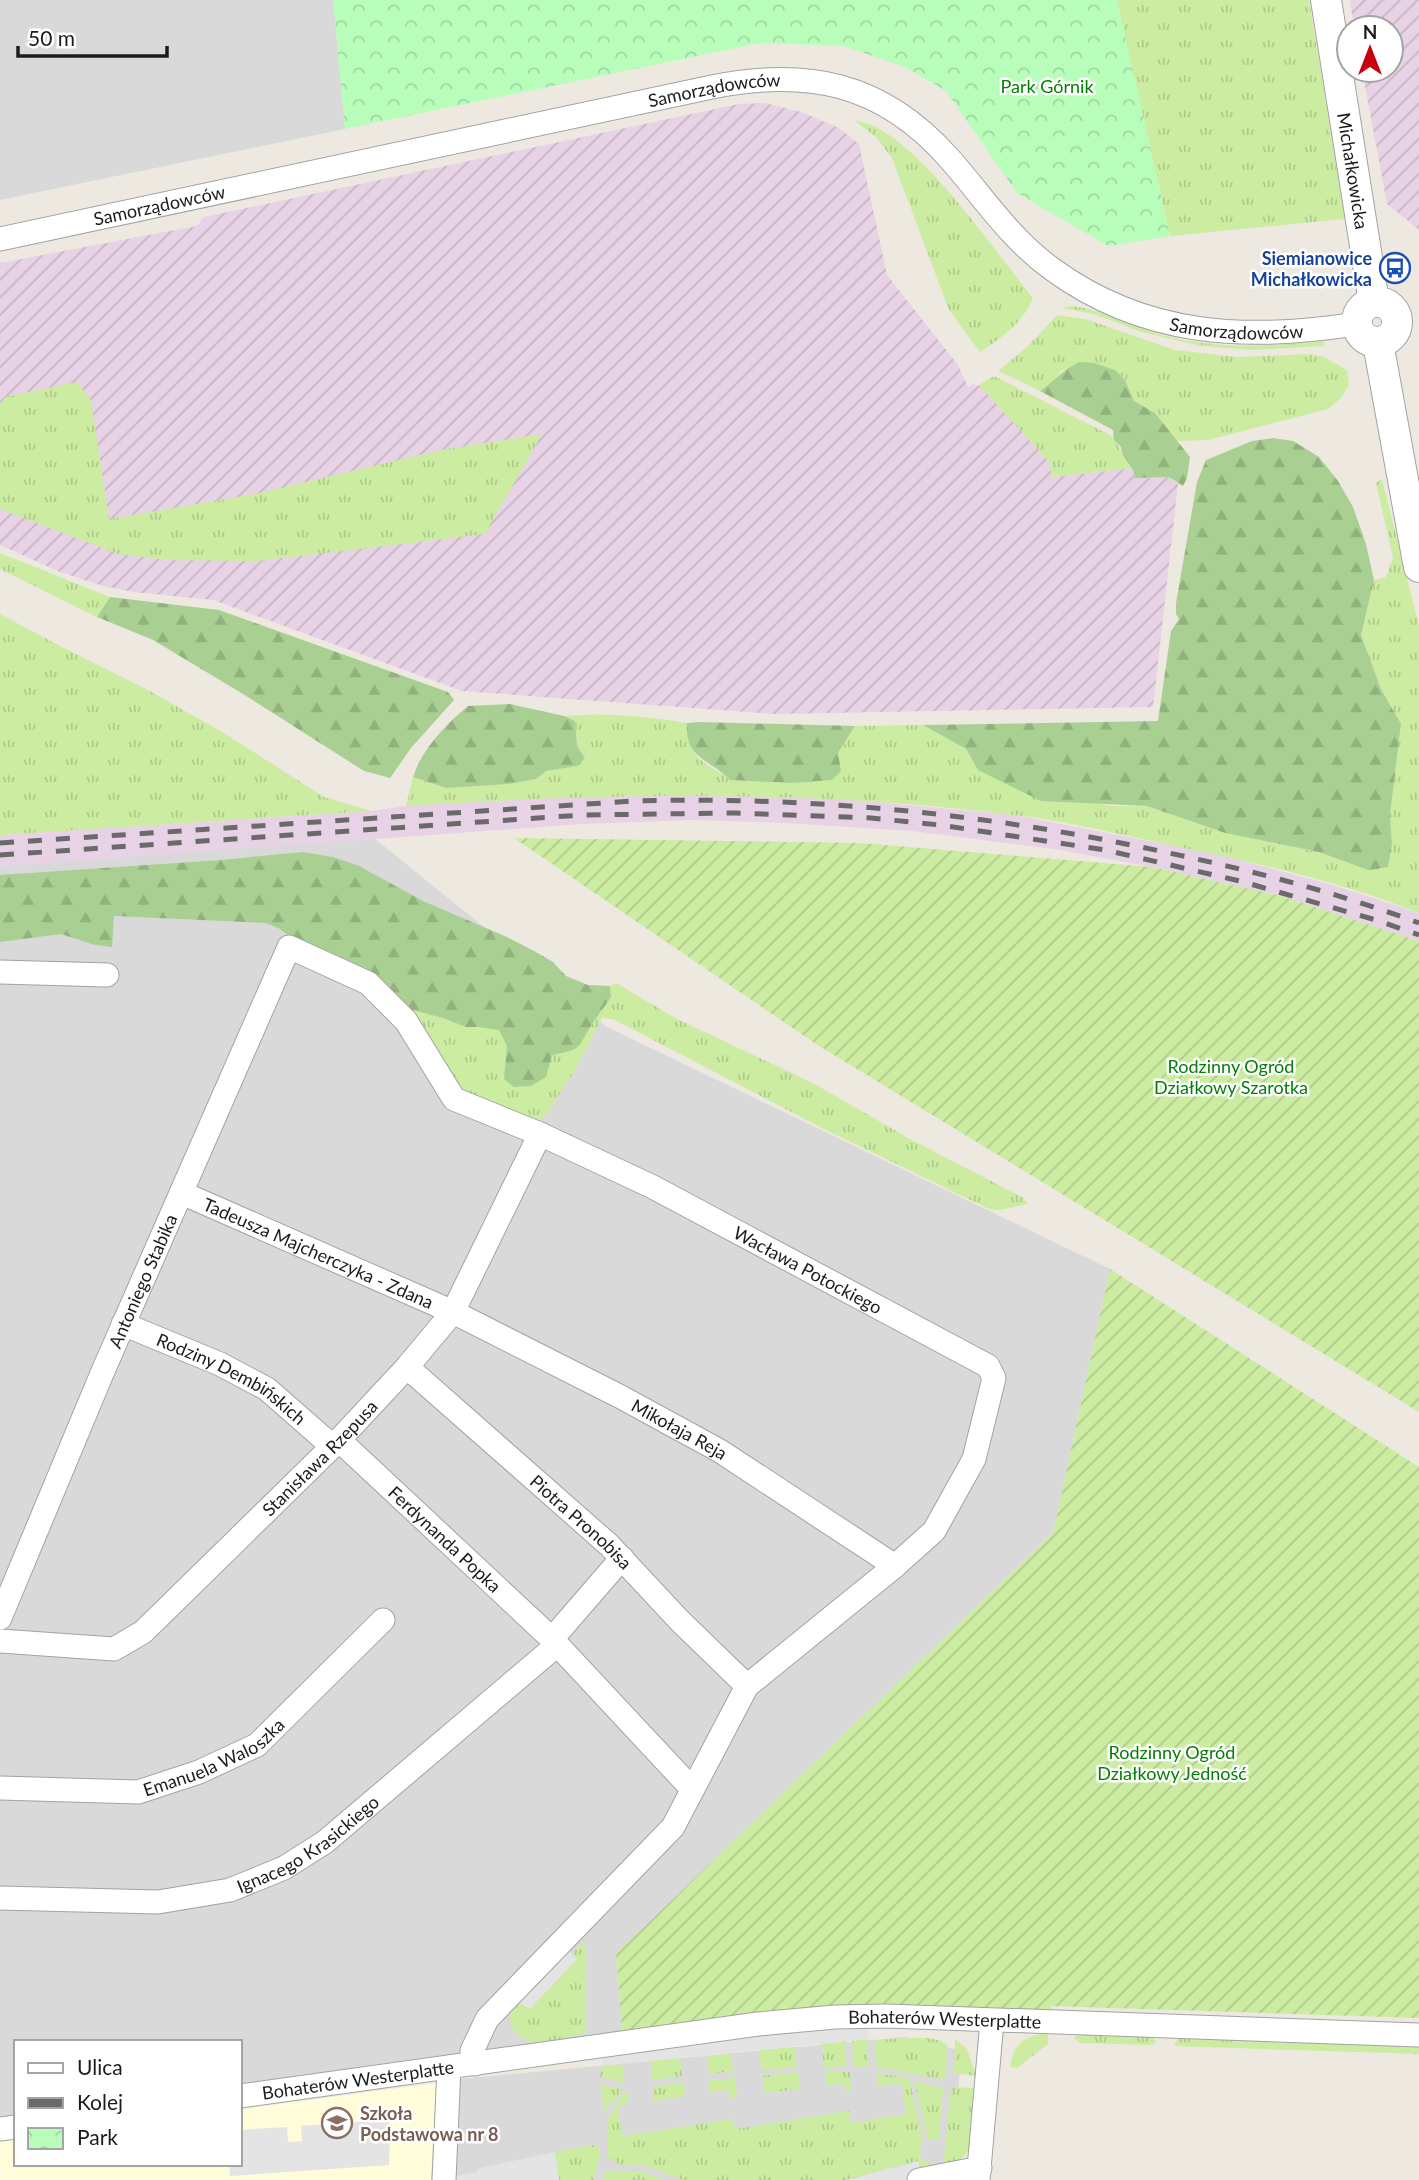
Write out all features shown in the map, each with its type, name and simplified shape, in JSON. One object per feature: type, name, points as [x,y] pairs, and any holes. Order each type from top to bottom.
[{"type":"street","name":"Michałkowicka","points":[[1326,0],[1385,320],[1419,568]]},
{"type":"street","name":"Samorządowców","points":[[0,239],[712,87],[779,78],[826,83],[847,89],[904,117],[947,155],[996,217],[1034,254],[1065,278],[1117,306],[1177,326],[1226,333],[1297,332],[1385,320]]},
{"type":"street","name":"Wacława Potockiego","points":[[289,947],[368,983],[406,1021],[454,1099],[540,1134],[653,1186],[988,1366],[995,1378],[974,1459],[934,1531],[747,1686]]},
{"type":"street","name":"Antoniego Stabika","points":[[0,1618],[123,1324],[289,947]]},
{"type":"street","points":[[0,972],[107,975]]},
{"type":"street","name":"Stanisława Rzepusa","points":[[0,1641],[114,1649],[143,1632],[335,1443],[407,1367],[453,1312],[540,1134]]},
{"type":"street","name":"Tadeusza Majcherczyka - Zdana","points":[[182,1193],[453,1312]]},
{"type":"street","name":"Mikołaja Reja","points":[[453,1312],[621,1397],[720,1451],[895,1566]]},
{"type":"street","name":"Rodziny Dembińskich","points":[[123,1324],[220,1364],[267,1389],[335,1443]]},
{"type":"street","name":"Piotra Pronobisa","points":[[407,1367],[531,1474],[622,1558],[679,1620],[747,1686]]},
{"type":"street","name":"Ferdynanda Popka","points":[[335,1443],[554,1642],[692,1789]]},
{"type":"street","name":"Ignacego Krasickiego","points":[[0,1898],[158,1902],[230,1890],[284,1868],[326,1842],[554,1642],[622,1558]]},
{"type":"street","name":"Emanuela Waloszka","points":[[0,1788],[138,1792],[199,1772],[257,1745],[383,1620]]},
{"type":"street","name":"Bohaterów Westerplatte","points":[[475,2064],[472,2051],[487,2019],[673,1827],[747,1686]]},
{"type":"street","name":"Bohaterów Westerplatte","points":[[242,2096],[758,2024],[835,2017],[887,2015],[1419,2035]]},
{"type":"street","points":[[919,2180],[979,2174],[992,2021]]},
{"type":"street","points":[[444,2180],[449,2067]]},
{"type":"shaded area","points":[[0,0],[333,0],[345,129],[0,200]]},
{"type":"shaded area","points":[[1350,0],[1419,0],[1419,230],[1387,204],[1365,84],[1405,84],[1405,14],[1352,14]]},
{"type":"shaded area","points":[[765,103],[801,112],[839,128],[859,144],[887,275],[958,365],[968,387],[973,384],[981,386],[1050,463],[1052,477],[1133,468],[1135,478],[1169,477],[1178,484],[1153,707],[774,714],[462,691],[213,600],[103,586],[60,572],[0,545],[0,263],[197,226],[204,217],[739,104]]},
{"type":"shaded area","points":[[731,794],[843,799],[1015,815],[1220,855],[1333,885],[1419,913],[1419,941],[1281,896],[1152,867],[1054,849],[912,831],[787,823],[693,820],[583,824],[0,866],[0,835],[550,797]]},
{"type":"shaded area","points":[[374,838],[607,1027],[1110,1269],[1053,1533],[616,1954],[622,2031],[242,2085],[242,2040],[14,2040],[14,2116],[0,2118],[0,866]]},
{"type":"shaded area","points":[[567,1949],[577,1959],[530,2009],[517,2002]]},
{"type":"shaded area","points":[[868,2024],[869,2039],[602,2066],[601,2053]]},
{"type":"shaded area","points":[[905,2037],[962,2051],[949,2180],[431,2180],[436,2083]]},
{"type":"shaded area","name":"Szkoła Podstawowa nr 8","points":[[436,2083],[431,2180],[0,2180],[0,2139],[14,2137],[14,2166],[242,2166],[242,2109]]},
{"type":"shaded area","points":[[389,2120],[389,2165],[230,2176],[229,2166],[242,2166],[242,2130],[287,2127],[288,2142],[302,2141],[301,2126]]},
{"type":"shaded area","points":[[555,2152],[559,2180],[457,2180],[457,2176],[476,2172],[480,2168]]},
{"type":"shaded area","points":[[918,2161],[923,2180],[848,2180]]},
{"type":"green space","name":"Park Górnik","points":[[333,0],[1117,0],[1170,236],[1108,246],[1017,193],[946,91],[905,67],[843,46],[760,43],[345,129]]},
{"type":"green space","points":[[1117,0],[1309,0],[1345,219],[1170,236]]},
{"type":"green space","points":[[855,121],[877,127],[926,167],[976,224],[1033,298],[1018,322],[980,352],[949,310],[892,158],[876,137]]},
{"type":"green space","points":[[1071,306],[1095,311],[1151,332],[1183,340],[1223,345],[1324,341],[1325,346],[1252,350],[1201,346],[1141,332],[1094,314],[1061,308]]},
{"type":"green space","points":[[1057,315],[1085,319],[1175,350],[1237,357],[1311,354],[1324,357],[1347,370],[1349,385],[1340,399],[1328,409],[1208,440],[1177,441],[1155,413],[1134,401],[1125,380],[1115,370],[1095,363],[1061,371],[1053,382],[1040,391],[998,371],[1027,347]]},
{"type":"green space","points":[[1079,362],[1095,363],[1115,370],[1125,380],[1134,401],[1155,413],[1190,457],[1183,486],[1169,477],[1135,478],[1121,447],[1114,440],[1113,430],[1040,391]]},
{"type":"green space","points":[[994,376],[1114,437],[1133,468],[1052,477],[1050,463],[979,385]]},
{"type":"green space","points":[[77,382],[91,400],[109,519],[255,494],[441,450],[542,434],[485,534],[258,561],[167,560],[118,554],[0,509],[0,404],[5,397]]},
{"type":"green space","points":[[1273,438],[1293,441],[1319,457],[1338,481],[1353,507],[1366,544],[1374,580],[1361,635],[1381,689],[1401,724],[1390,815],[1392,843],[1388,867],[1368,870],[1319,852],[1225,833],[1147,806],[1041,801],[978,770],[966,749],[923,725],[1158,721],[1171,631],[1179,619],[1176,603],[1197,482],[1206,460],[1252,441]]},
{"type":"green space","points":[[1382,479],[1419,626],[1419,913],[1296,873],[1091,828],[1013,815],[786,797],[634,796],[406,806],[413,777],[446,788],[546,771],[585,758],[577,746],[575,721],[564,716],[626,715],[687,723],[692,748],[698,756],[730,780],[791,783],[840,771],[838,753],[855,726],[923,725],[966,749],[978,770],[1109,806],[1147,806],[1225,833],[1319,852],[1368,870],[1392,843],[1390,815],[1401,725],[1381,689],[1361,635],[1374,580],[1386,577],[1393,558],[1376,483]]},
{"type":"green space","points":[[0,553],[110,597],[97,617],[0,569]]},
{"type":"green space","points":[[110,597],[219,610],[448,692],[454,700],[411,748],[390,778],[364,771],[153,640],[97,617]]},
{"type":"green space","points":[[0,614],[146,689],[224,733],[324,797],[371,811],[0,835]]},
{"type":"green space","points":[[510,704],[575,721],[577,746],[585,758],[577,766],[546,771],[536,779],[508,784],[446,788],[413,777],[422,757],[436,738],[468,706]]},
{"type":"green space","points":[[687,723],[855,726],[838,753],[841,771],[832,780],[791,783],[730,780],[700,757],[690,744]]},
{"type":"green space","name":"Rodzinny Ogród Działkowy Szarotka","points":[[514,838],[860,843],[1152,867],[1281,896],[1419,941],[1419,1412],[816,1044]]},
{"type":"green space","points":[[303,852],[333,857],[359,866],[423,901],[534,951],[553,962],[566,976],[588,985],[610,986],[611,997],[577,1047],[552,1055],[546,1077],[531,1086],[514,1087],[504,1079],[507,1046],[499,1030],[466,1027],[405,1008],[280,929],[266,923],[114,916],[112,947],[95,945],[61,934],[0,942],[0,875]]},
{"type":"green space","points":[[616,983],[677,1019],[813,1083],[910,1139],[1024,1198],[1028,1204],[989,1209],[820,1127],[613,1019],[602,1018],[575,1070],[538,1127],[461,1088],[452,1079],[405,1008],[465,1027],[499,1029],[507,1046],[504,1079],[546,1077],[552,1055],[574,1050],[580,1044],[611,997],[610,986]]},
{"type":"green space","name":"Rodzinny Ogród Działkowy Jedność","points":[[1110,1269],[1419,1467],[1419,2018],[1051,2006],[1050,2013],[622,2031],[616,1954],[1053,1533]]},
{"type":"green space","points":[[583,1942],[586,1945],[586,2033],[556,2040],[524,2039],[511,2025],[510,2011],[514,2004],[535,1986],[577,1958],[572,1954]]},
{"type":"green space","points":[[1048,2034],[1048,2044],[1017,2068],[1010,2067],[1019,2044]]},
{"type":"green space","points":[[1078,2034],[1150,2036],[1156,2041],[1148,2045],[1080,2043],[1074,2038]]},
{"type":"green space","points":[[928,2038],[947,2045],[946,2079],[877,2068],[874,2041]]},
{"type":"green space","points":[[1178,2038],[1419,2046],[1419,2054],[1174,2046]]},
{"type":"green space","points":[[867,2039],[869,2066],[853,2067],[852,2041]]},
{"type":"green space","points":[[955,2039],[967,2049],[976,2076],[954,2073]]},
{"type":"green space","points":[[845,2041],[847,2066],[824,2068],[822,2044]]},
{"type":"green space","points":[[794,2047],[797,2067],[761,2071],[759,2050]]},
{"type":"green space","points":[[731,2053],[733,2071],[709,2074],[707,2056]]},
{"type":"green space","points":[[680,2057],[682,2076],[652,2080],[650,2061]]},
{"type":"green space","points":[[622,2064],[625,2083],[600,2077],[602,2066]]},
{"type":"green space","points":[[798,2072],[800,2089],[765,2093],[762,2076]]},
{"type":"green space","points":[[825,2072],[850,2072],[851,2090],[846,2091],[845,2083],[827,2086]]},
{"type":"green space","points":[[876,2073],[909,2078],[923,2139],[919,2157],[936,2167],[922,2175],[918,2161],[845,2180],[683,2180],[647,2166],[620,2165],[608,2157],[608,2120],[627,2090],[628,2104],[618,2106],[622,2136],[733,2119],[735,2129],[849,2111],[851,2123],[906,2114],[902,2083],[878,2086]]},
{"type":"green space","points":[[735,2078],[737,2097],[730,2098],[729,2090],[710,2093],[709,2080]]},
{"type":"green space","points":[[914,2081],[943,2088],[939,2140],[928,2139]]},
{"type":"green space","points":[[684,2083],[685,2096],[654,2101],[653,2086]]},
{"type":"green space","points":[[600,2084],[623,2090],[604,2111]]},
{"type":"green space","points":[[951,2087],[976,2088],[970,2149],[954,2167],[943,2170]]},
{"type":"green space","points":[[593,2145],[601,2150],[594,2180],[559,2180],[555,2152]]},
{"type":"green space","points":[[605,2171],[645,2172],[664,2180],[603,2180]]},
{"type":"railway","points":[[0,843],[633,801],[701,800],[836,805],[969,818],[1102,839],[1264,875],[1327,892],[1419,923]]},
{"type":"railway","points":[[0,855],[582,815],[736,813],[871,818],[940,825],[1105,850],[1240,881],[1419,935]]},
{"type":"place","name":"Siemianowice Michałkowicka","points":[[1395,268]]},
{"type":"place","name":"Szkoła Podstawowa nr 8","points":[[337,2123]]}]
